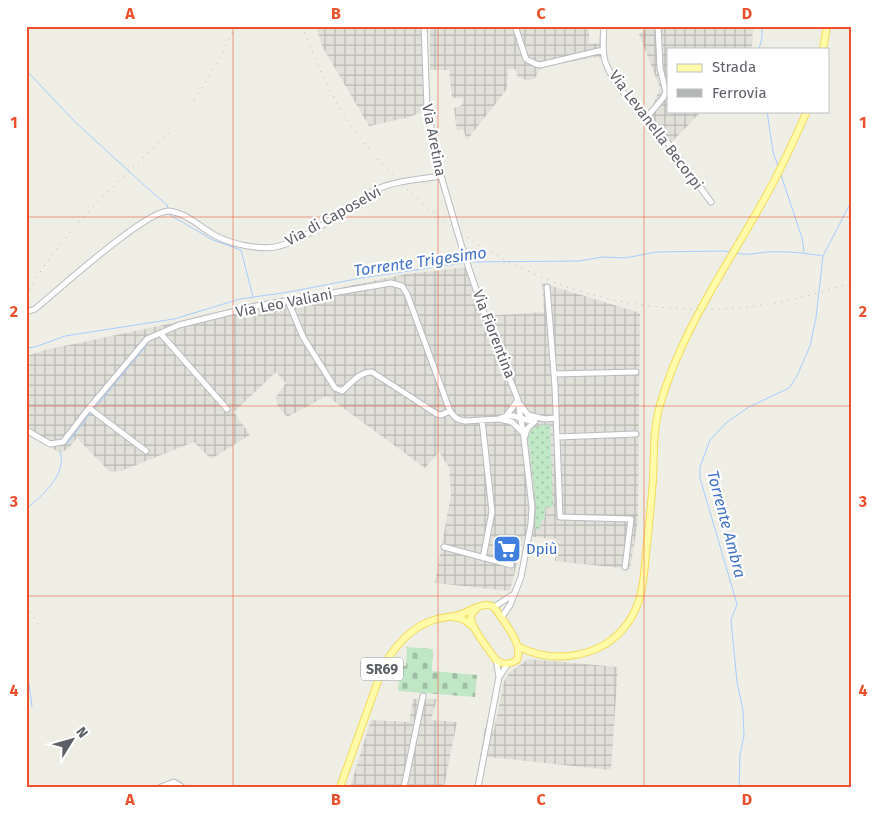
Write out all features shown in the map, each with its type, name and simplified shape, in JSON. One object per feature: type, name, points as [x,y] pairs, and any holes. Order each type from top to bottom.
[{"type":"main road","points":[[823,48],[827,26]]},
{"type":"main road","points":[[519,647],[517,660],[508,664],[496,660],[475,628],[471,617],[473,611],[486,604],[494,607],[519,647],[530,653],[571,656],[580,655],[599,648],[616,637],[636,611],[641,596],[644,574],[654,448],[660,407],[672,371],[689,330],[773,184],[796,137],[806,112]]},
{"type":"main road","name":"SR69","points":[[340,787],[379,676],[390,654],[415,629],[434,620],[452,617],[478,607]]},
{"type":"main road","points":[[452,617],[463,619],[475,628]]},
{"type":"main road","points":[[519,655],[530,653]]},
{"type":"street","name":"Via Aretina","points":[[424,26],[426,108],[441,176],[463,251]]},
{"type":"street","points":[[515,26],[526,59],[536,64],[540,65],[603,50]]},
{"type":"street","name":"Via Levanella Becorpi","points":[[604,26],[603,50],[605,62],[615,80],[639,109],[648,116],[710,202]]},
{"type":"street","points":[[648,116],[664,98],[666,92],[660,68],[658,26]]},
{"type":"street","name":"Via di Caposelvi","points":[[26,312],[35,309],[107,247],[139,225],[163,212],[170,211],[183,215],[216,236],[231,242],[278,247],[298,239],[376,190],[400,183],[441,176]]},
{"type":"street","name":"Via Fiorentina","points":[[463,251],[518,400],[532,507],[531,524],[520,577],[510,605],[501,618]]},
{"type":"street","name":"Via Leo Valiani","points":[[26,430],[50,444],[63,442],[144,342],[179,325],[256,306],[391,283],[402,286],[407,294],[450,410]]},
{"type":"street","points":[[547,287],[554,374],[560,517],[631,520],[625,567]]},
{"type":"street","points":[[288,301],[303,337],[335,388],[342,391],[362,374],[372,372],[437,414],[450,410],[458,420],[498,419],[512,422],[528,415]]},
{"type":"street","points":[[161,334],[227,409]]},
{"type":"street","points":[[554,374],[636,372]]},
{"type":"street","points":[[506,416],[518,400],[528,415],[539,418],[556,418]]},
{"type":"street","points":[[89,408],[146,451]]},
{"type":"street","points":[[498,419],[514,416],[534,422]]},
{"type":"street","points":[[512,422],[523,436],[527,429],[539,418]]},
{"type":"street","points":[[482,420],[492,512],[483,558]]},
{"type":"street","points":[[557,437],[636,434]]},
{"type":"street","points":[[444,547],[511,565]]},
{"type":"street","points":[[494,607],[514,594]]},
{"type":"street","points":[[478,787],[499,676],[496,660]]},
{"type":"street","points":[[499,676],[508,664]]},
{"type":"street","points":[[404,787],[423,696]]},
{"type":"street","points":[[161,787],[174,782],[182,787]]},
{"type":"shaded area","points":[[316,26],[422,26],[425,111],[406,118],[369,126],[322,46]]},
{"type":"shaded area","points":[[430,26],[589,26],[589,43],[601,44],[597,50],[602,53],[605,64],[596,57],[544,67],[535,78],[528,81],[518,77],[515,69],[508,69],[507,89],[467,140],[463,129],[457,131],[454,108],[462,105],[463,98],[452,98],[449,70],[430,70]]},
{"type":"shaded area","points":[[650,26],[753,26],[752,48],[667,48],[667,112],[701,112],[669,145],[645,116],[657,107],[654,103],[660,88],[639,34]]},
{"type":"shaded area","points":[[468,267],[484,316],[544,312],[542,283],[640,313],[638,520],[630,569],[555,561],[556,539],[524,536],[510,591],[435,583],[451,494],[449,467],[439,452],[425,468],[327,396],[287,417],[278,406],[276,397],[286,383],[276,372],[234,412],[250,435],[211,459],[194,442],[121,471],[110,472],[77,438],[69,448],[61,453],[26,434],[26,356],[45,350],[406,274]]},
{"type":"shaded area","points":[[528,659],[618,667],[611,770],[480,756],[485,728],[494,730],[504,682],[509,673]]},
{"type":"shaded area","points":[[413,699],[437,699],[431,720],[457,722],[444,787],[350,787],[371,720],[409,722]]},
{"type":"green space","points":[[550,425],[553,507],[545,508],[545,517],[540,524],[540,530],[535,528],[536,507],[528,436],[534,428]]},
{"type":"green space","points":[[407,647],[433,649],[432,671],[477,675],[475,697],[398,691],[400,666],[406,666]]},
{"type":"waterway","points":[[759,48],[762,26]]},
{"type":"waterway","points":[[26,70],[75,122],[167,205],[168,208]]},
{"type":"waterway","points":[[767,112],[773,152],[778,166]]},
{"type":"waterway","points":[[781,175],[802,238],[804,252]]},
{"type":"waterway","name":"Torrente Ambra","points":[[739,787],[740,755],[744,736],[743,710],[737,682],[731,620],[737,604],[700,478],[700,467],[710,440],[727,422],[749,407],[789,388],[797,376],[810,346],[816,318],[823,256],[851,202]]},
{"type":"waterway","points":[[169,212],[170,215],[213,240],[241,250],[253,297]]},
{"type":"waterway","name":"Torrente Trigesimo","points":[[470,262],[579,261],[603,257],[625,258],[656,252],[730,252]]},
{"type":"waterway","name":"Torrente Trigesimo","points":[[736,253],[781,252],[823,256]]},
{"type":"waterway","name":"Torrente Trigesimo","points":[[26,348],[35,347],[65,336],[174,319],[240,299],[361,278],[464,263]]},
{"type":"waterway","points":[[95,408],[146,346]]},
{"type":"waterway","points":[[67,444],[90,414]]},
{"type":"waterway","points":[[26,509],[46,491],[57,476],[61,460],[60,451]]},
{"type":"waterway","points":[[26,661],[32,707]]},
{"type":"railway","points":[[194,100],[216,65],[236,26]]},
{"type":"railway","points":[[302,26],[319,67],[339,106],[355,131],[380,162],[408,190],[445,221],[484,248],[525,270],[568,287],[613,300],[660,307],[707,309],[755,306],[779,302],[851,283]]},
{"type":"railway","points":[[26,296],[56,249],[74,228],[172,130]]},
{"type":"railway","points":[[26,606],[41,628]]},
{"type":"place","name":"Dpiù","points":[[507,549]]}]
